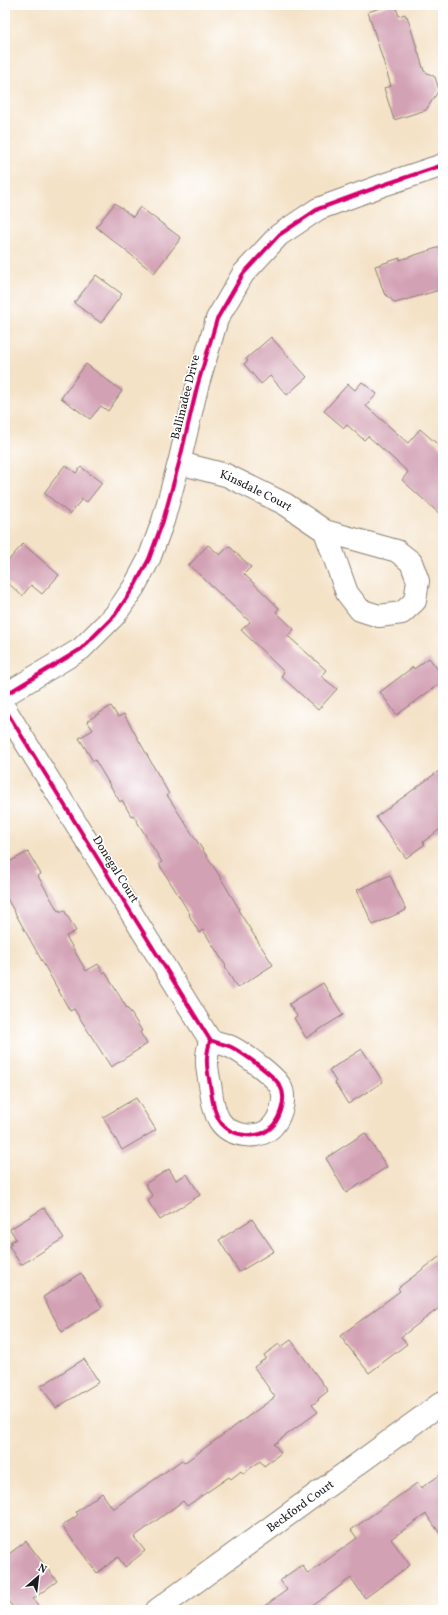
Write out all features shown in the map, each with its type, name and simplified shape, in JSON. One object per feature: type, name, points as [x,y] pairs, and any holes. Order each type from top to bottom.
[{"type":"street","name":"Ballinadee Drive","points":[[5,695],[81,649],[115,615],[134,588],[149,559],[163,521],[179,463],[197,387],[217,319],[243,274],[279,235],[318,209],[443,165]]},
{"type":"street","name":"Kinsdale Court","points":[[179,463],[226,475],[285,504],[325,531],[397,551],[411,562],[418,581],[415,601],[402,613],[378,616],[360,610],[347,593],[325,531]]},
{"type":"street","name":"Donegal Court","points":[[5,709],[210,1040]]},
{"type":"street","name":"Beckford Court","points":[[157,1610],[443,1402]]},
{"type":"building","points":[[389,5],[395,5],[399,16],[405,14],[406,17],[407,16],[424,71],[435,77],[439,90],[426,110],[394,120],[384,88],[391,86],[368,12]]},
{"type":"building","points":[[115,203],[133,217],[140,207],[181,238],[154,273],[96,227]]},
{"type":"building","points":[[443,246],[443,289],[395,303],[384,293],[375,266],[400,258],[400,260]]},
{"type":"building","points":[[96,275],[122,294],[101,323],[74,303]]},
{"type":"building","points":[[271,337],[307,377],[287,395],[270,376],[261,384],[244,364],[248,361],[246,359]]},
{"type":"building","points":[[86,364],[122,391],[108,411],[101,406],[90,419],[61,398]]},
{"type":"building","points":[[362,382],[377,394],[366,406],[408,443],[420,429],[443,449],[443,517],[402,480],[408,472],[368,436],[364,440],[347,425],[344,428],[324,411],[348,384],[355,390]]},
{"type":"building","points":[[65,465],[76,473],[81,467],[102,483],[87,502],[82,499],[70,514],[44,493]]},
{"type":"building","points":[[23,544],[59,575],[42,594],[31,585],[22,596],[5,580],[5,564]]},
{"type":"building","points":[[208,545],[220,555],[229,546],[251,567],[244,574],[279,608],[276,612],[294,629],[288,636],[326,670],[321,676],[337,689],[318,710],[281,676],[284,672],[241,630],[250,622],[189,565]]},
{"type":"building","points":[[429,658],[443,676],[443,681],[397,715],[380,692],[413,667],[414,669]]},
{"type":"building","points":[[111,706],[118,717],[124,714],[169,794],[167,795],[219,875],[239,909],[238,910],[273,965],[237,988],[225,967],[226,966],[203,930],[199,933],[189,915],[190,914],[159,864],[162,862],[133,815],[131,816],[122,800],[120,802],[95,760],[93,761],[79,738],[93,730],[87,721]]},
{"type":"building","points":[[443,768],[443,827],[423,842],[425,844],[406,858],[376,817]]},
{"type":"building","points":[[28,852],[41,874],[38,876],[58,911],[60,910],[61,912],[64,910],[76,931],[66,936],[86,971],[98,964],[103,973],[105,972],[142,1031],[140,1032],[147,1044],[111,1067],[74,1009],[70,1011],[5,895],[5,864]]},
{"type":"building","points":[[390,875],[406,910],[373,925],[357,890]]},
{"type":"building","points":[[323,983],[343,1015],[306,1038],[294,1018],[297,1016],[289,1004]]},
{"type":"building","points":[[362,1049],[383,1082],[348,1104],[329,1070]]},
{"type":"building","points":[[136,1098],[156,1130],[122,1150],[103,1117]]},
{"type":"building","points":[[365,1133],[387,1167],[346,1193],[326,1158]]},
{"type":"building","points":[[169,1169],[176,1180],[187,1174],[200,1195],[160,1220],[148,1201],[153,1197],[145,1184]]},
{"type":"building","points":[[44,1208],[64,1238],[21,1265],[9,1246],[12,1244],[10,1242],[16,1239],[10,1229]]},
{"type":"building","points":[[252,1219],[274,1251],[239,1272],[219,1240]]},
{"type":"building","points":[[443,1254],[443,1305],[401,1337],[407,1344],[369,1373],[340,1336],[400,1291],[398,1288]]},
{"type":"building","points":[[81,1273],[102,1307],[62,1332],[43,1297]]},
{"type":"building","points":[[291,1340],[328,1391],[312,1405],[318,1412],[274,1444],[281,1453],[264,1466],[260,1461],[243,1474],[241,1471],[231,1479],[229,1477],[187,1506],[183,1501],[134,1537],[145,1551],[125,1567],[118,1557],[97,1573],[62,1526],[78,1515],[76,1512],[102,1493],[113,1509],[182,1460],[184,1463],[275,1397],[254,1367],[266,1358],[264,1355],[279,1344],[281,1347]]},
{"type":"building","points":[[84,1359],[99,1382],[56,1408],[41,1386]]},
{"type":"building","points":[[443,1473],[443,1538],[426,1514],[391,1539],[410,1565],[365,1598],[351,1578],[307,1610],[259,1610],[287,1590],[280,1580],[302,1565],[308,1574],[357,1538],[351,1530],[417,1483],[421,1488]]},
{"type":"building","points":[[26,1541],[57,1581],[33,1599],[42,1610],[15,1610],[5,1597],[5,1557]]},
{"type":"cycle path","points":[[5,695],[81,649],[115,615],[134,587],[149,559],[163,521],[179,463],[197,387],[217,319],[243,274],[279,235],[318,209],[443,165]]},
{"type":"cycle path","points":[[5,709],[210,1040],[230,1047],[244,1055],[277,1081],[282,1091],[283,1098],[281,1111],[270,1129],[261,1134],[245,1135],[229,1130],[219,1120],[212,1099],[207,1066],[207,1054],[210,1040]]}]
